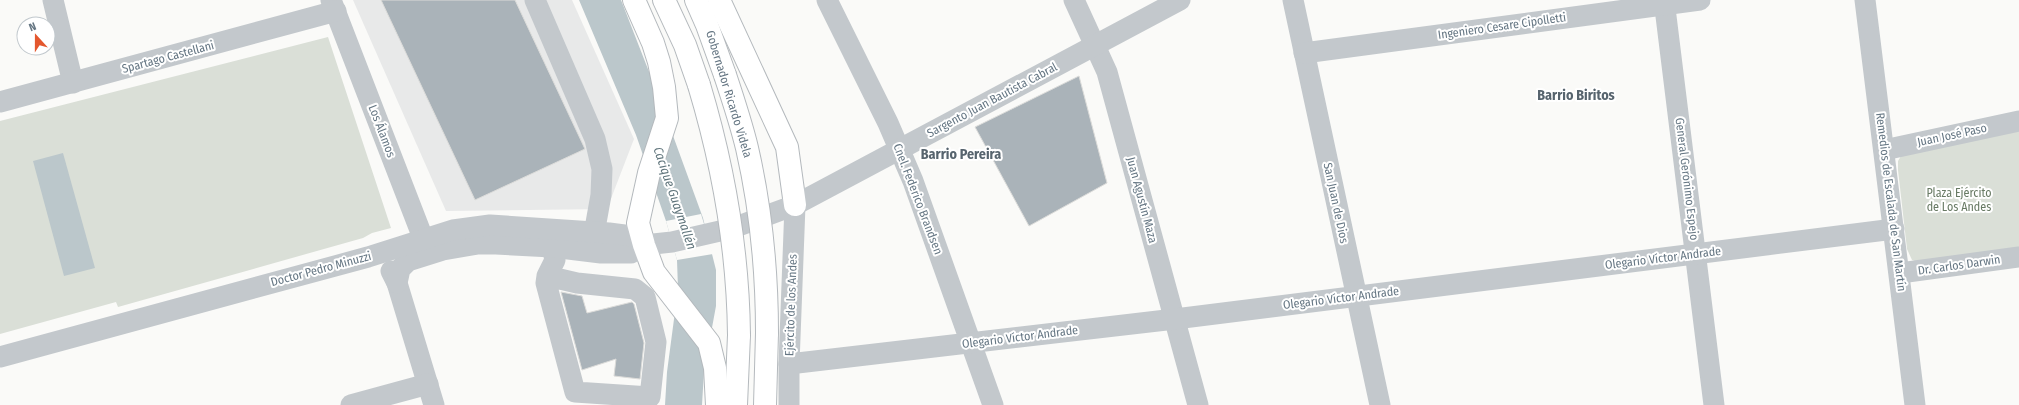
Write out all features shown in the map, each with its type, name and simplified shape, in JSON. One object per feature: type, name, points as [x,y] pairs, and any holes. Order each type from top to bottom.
[{"type":"highway","points":[[634,0],[653,43],[664,87],[667,118],[649,173],[638,223],[644,246],[654,272],[709,343],[715,368],[717,405]]},
{"type":"highway","points":[[664,0],[685,46],[699,85],[713,133],[728,204],[736,262],[739,335],[736,405]]},
{"type":"highway","name":"Gobernador Ricardo Videla","points":[[696,0],[725,75],[747,147],[758,204],[766,268],[767,333],[765,405]]},
{"type":"highway","points":[[719,0],[787,147],[795,205]]},
{"type":"street","points":[[53,0],[73,83]]},
{"type":"street","points":[[536,0],[595,139],[602,169],[601,194],[595,246],[597,286]]},
{"type":"street","name":"Cnel. Federico Brandsen","points":[[827,0],[900,150],[913,181],[993,405]]},
{"type":"street","name":"Juan Agustín Maza","points":[[1074,0],[1096,45],[1107,72],[1198,405]]},
{"type":"street","name":"Sargento Juan Bautista Cabral","points":[[690,238],[749,223],[795,205],[1180,0]]},
{"type":"street","name":"San Juan de Dios","points":[[1293,0],[1380,405]]},
{"type":"street","name":"Ingeniero Cesare Cipolletti","points":[[1304,53],[1664,2],[1700,0]]},
{"type":"street","name":"Remedios de Escalada de San Martín","points":[[1865,0],[1900,273],[1915,405]]},
{"type":"street","name":"General Gerónimo Espejo","points":[[1664,2],[1697,254],[1714,405]]},
{"type":"street","name":"Spartago Castellani","points":[[0,102],[73,83],[334,6]]},
{"type":"street","name":"Los Álamos","points":[[334,6],[423,238]]},
{"type":"street","name":"Juan José Paso","points":[[1884,150],[2019,120]]},
{"type":"street","name":"Ejército de los Andes","points":[[789,405],[789,364],[795,205]]},
{"type":"street","name":"Doctor Pedro Minuzzi","points":[[0,357],[368,257],[423,238],[454,230],[490,225],[631,253],[644,246],[690,238]]},
{"type":"street","name":"Olegario Víctor Andrade","points":[[789,364],[1175,319],[1894,229]]},
{"type":"street","points":[[423,238],[433,248],[444,250]]},
{"type":"street","name":"Doctor Pedro Minuzzi","points":[[397,283],[400,269],[408,261],[444,250],[478,244],[552,247],[595,246]]},
{"type":"street","points":[[547,276],[597,286],[635,289],[645,297],[656,342],[650,396],[575,392],[553,315],[546,283],[547,276],[555,260],[552,247]]},
{"type":"street","name":"Dr. Carlos Darwin","points":[[1900,273],[2019,256]]},
{"type":"street","points":[[368,257],[384,264],[393,274],[434,405]]},
{"type":"street","points":[[351,405],[428,384]]},
{"type":"shaded area","points":[[353,0],[572,0],[634,139],[607,209],[446,211]]},
{"type":"green space","points":[[328,37],[391,228],[372,233],[363,238],[118,307],[116,302],[0,334],[0,121]]},
{"type":"green space","name":"Plaza Ejército de Los Andes","points":[[2019,131],[2019,248],[1918,262],[1912,260],[1907,249],[1898,170],[1898,161],[1901,156]]},
{"type":"water","name":"Cacique Guaymallén","points":[[579,0],[621,0],[660,100],[703,218],[716,270],[716,306],[704,371],[702,405],[665,405],[667,372],[678,289],[677,260],[666,221],[636,135]]},
{"type":"water","points":[[63,153],[95,268],[64,276],[33,161]]},
{"type":"pier","points":[[701,214],[713,254],[677,260],[666,221]]},
{"type":"building","points":[[381,0],[515,0],[585,149],[475,200]]},
{"type":"building","points":[[1079,76],[1107,183],[1029,226],[975,127]]},
{"type":"building","points":[[561,292],[582,296],[587,313],[632,302],[634,304],[644,343],[640,379],[614,376],[616,359],[582,370]]},
{"type":"district","name":"Barrio Biritos","points":[[1576,95]]},
{"type":"district","name":"Barrio Pereira","points":[[961,154]]}]
